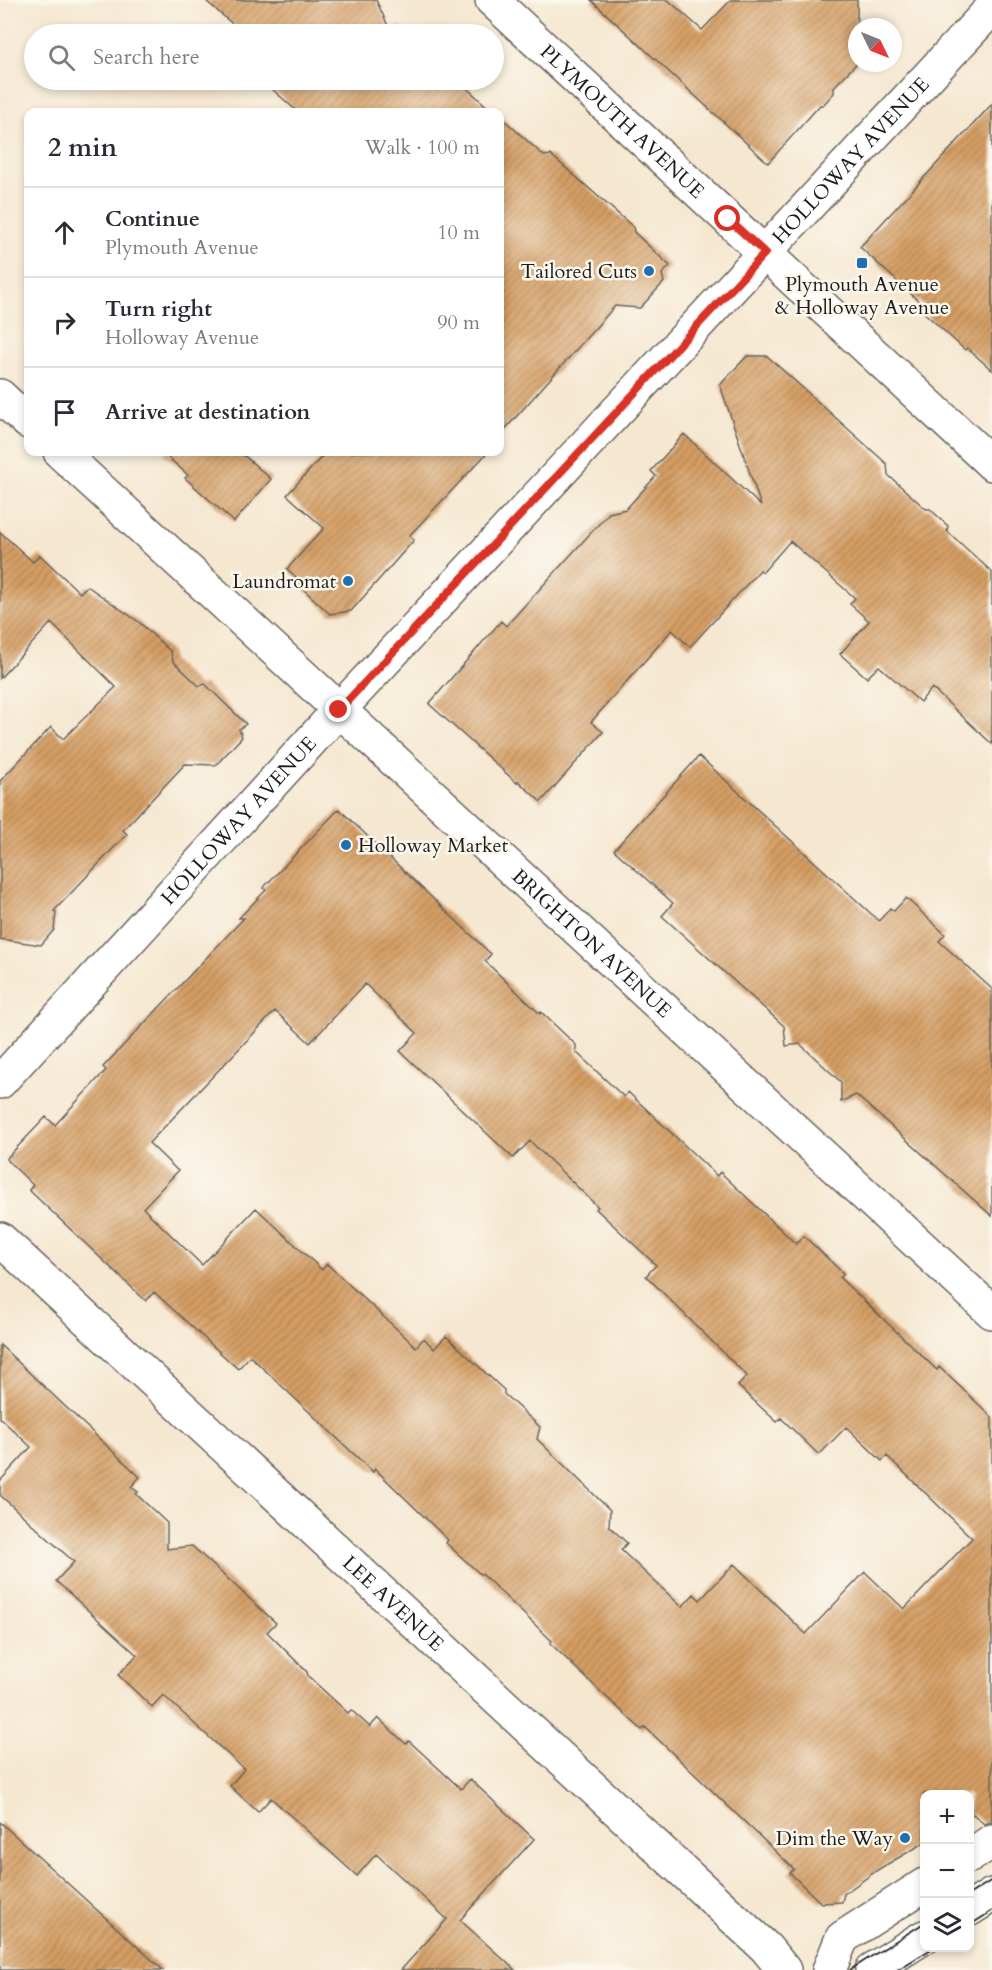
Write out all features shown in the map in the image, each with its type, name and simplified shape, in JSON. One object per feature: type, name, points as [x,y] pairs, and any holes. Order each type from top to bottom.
[{"type":"street","name":"PLYMOUTH AVENUE","points":[[492,0],[992,464]]},
{"type":"street","name":"HOLLOWAY AVENUE","points":[[0,1082],[339,710],[992,8]]},
{"type":"street","points":[[0,396],[24,418]]},
{"type":"street","name":"BRIGHTON AVENUE","points":[[64,456],[992,1312]]},
{"type":"street","name":"LEE AVENUE","points":[[0,1239],[766,1948],[784,1970]]},
{"type":"street","points":[[974,1853],[992,1841]]},
{"type":"street","points":[[829,1970],[842,1938],[920,1888]]},
{"type":"street","points":[[974,1906],[992,1895]]},
{"type":"street","points":[[872,1970],[920,1940]]},
{"type":"building","points":[[205,0],[376,0],[387,24],[233,24]]},
{"type":"building","points":[[591,0],[668,0],[702,30],[731,0],[857,0],[857,18],[848,18],[848,72],[834,87],[834,93],[823,105],[820,105],[768,163]]},
{"type":"building","points":[[273,90],[469,90],[489,108],[293,108]]},
{"type":"building","points":[[992,104],[992,370],[967,348],[965,350],[920,309],[923,305],[860,247]]},
{"type":"building","points":[[504,120],[544,156],[551,155],[633,227],[634,232],[670,266],[662,274],[664,282],[640,308],[615,306],[504,431]]},
{"type":"building","points":[[747,356],[767,356],[887,464],[888,475],[926,509],[930,509],[948,526],[947,531],[992,572],[992,744],[932,688],[920,702],[879,666],[867,678],[840,654],[869,621],[850,604],[855,598],[790,541],[763,572],[760,570],[690,647],[672,630],[591,722],[603,732],[541,802],[429,704],[501,621],[506,626],[609,513],[626,509],[656,476],[651,471],[684,434],[761,506],[720,385]]},
{"type":"building","points":[[167,456],[245,456],[271,479],[234,522],[185,478],[188,475]]},
{"type":"building","points":[[322,456],[484,456],[409,536],[414,540],[351,611],[330,614],[301,587],[300,581],[287,569],[324,528],[287,495]]},
{"type":"building","points":[[0,532],[33,562],[40,555],[80,593],[87,586],[139,622],[171,652],[173,661],[199,686],[205,684],[246,724],[239,729],[242,737],[216,765],[185,764],[123,830],[127,834],[54,911],[56,912],[54,930],[41,945],[0,939],[0,781],[51,727],[63,739],[116,687],[51,623],[0,678]]},
{"type":"building","points":[[699,756],[879,921],[890,908],[894,911],[906,898],[945,934],[939,941],[992,989],[992,1216],[856,1095],[841,1102],[841,1082],[800,1044],[786,1046],[784,1026],[662,916],[673,903],[614,850]]},
{"type":"building","points":[[339,809],[491,954],[485,961],[576,1045],[576,1052],[624,1097],[628,1092],[717,1176],[720,1172],[796,1244],[804,1236],[844,1274],[840,1278],[937,1370],[939,1367],[992,1417],[992,1822],[984,1824],[974,1815],[974,1790],[920,1790],[920,1845],[879,1869],[844,1894],[842,1902],[821,1903],[790,1873],[794,1869],[645,1727],[642,1730],[601,1692],[550,1643],[552,1641],[446,1543],[448,1540],[375,1469],[373,1472],[250,1356],[238,1369],[154,1292],[146,1301],[29,1190],[33,1185],[6,1159],[46,1117],[55,1125],[106,1070],[103,1067],[244,918],[239,918],[266,890],[263,888]],"holes":[[[365,984],[417,1033],[400,1051],[513,1158],[530,1141],[598,1207],[596,1209],[656,1265],[646,1276],[747,1376],[738,1386],[777,1422],[781,1418],[819,1455],[846,1427],[882,1461],[887,1456],[972,1538],[904,1609],[865,1572],[806,1634],[734,1564],[700,1600],[694,1594],[682,1607],[621,1550],[627,1543],[609,1526],[610,1510],[537,1439],[540,1427],[446,1336],[434,1349],[424,1338],[416,1347],[327,1264],[322,1270],[256,1208],[202,1265],[143,1208],[178,1171],[149,1143],[275,1011],[310,1043]]]},
{"type":"building","points":[[0,1345],[140,1477],[131,1487],[167,1523],[167,1549],[192,1546],[276,1623],[267,1632],[307,1672],[308,1676],[348,1713],[351,1710],[370,1727],[378,1718],[406,1744],[409,1741],[461,1789],[470,1779],[534,1839],[460,1920],[515,1970],[401,1970],[447,1919],[376,1854],[357,1876],[271,1798],[258,1812],[230,1786],[244,1769],[163,1695],[152,1707],[118,1675],[137,1655],[56,1581],[74,1562],[0,1495],[0,1481],[31,1447],[0,1418]]},
{"type":"building","points":[[0,1822],[163,1970],[0,1970]]},
{"type":"tram line","points":[[974,1891],[992,1880]]},
{"type":"tram line","points":[[974,1922],[992,1911]]},
{"type":"tram line","points":[[850,1970],[920,1926]]},
{"type":"tram line","points":[[897,1970],[926,1952]]},
{"type":"place","name":"Plymouth Avenue & Holloway Avenue","points":[[862,263]]},
{"type":"place","name":"Tailored Cuts","points":[[649,271]]},
{"type":"place","name":"Laundromat","points":[[348,581]]},
{"type":"place","name":"Holloway Market","points":[[346,845]]},
{"type":"place","name":"Dim the Way","points":[[905,1838]]},
{"type":"route","points":[[339,710],[765,253],[728,219]]}]
